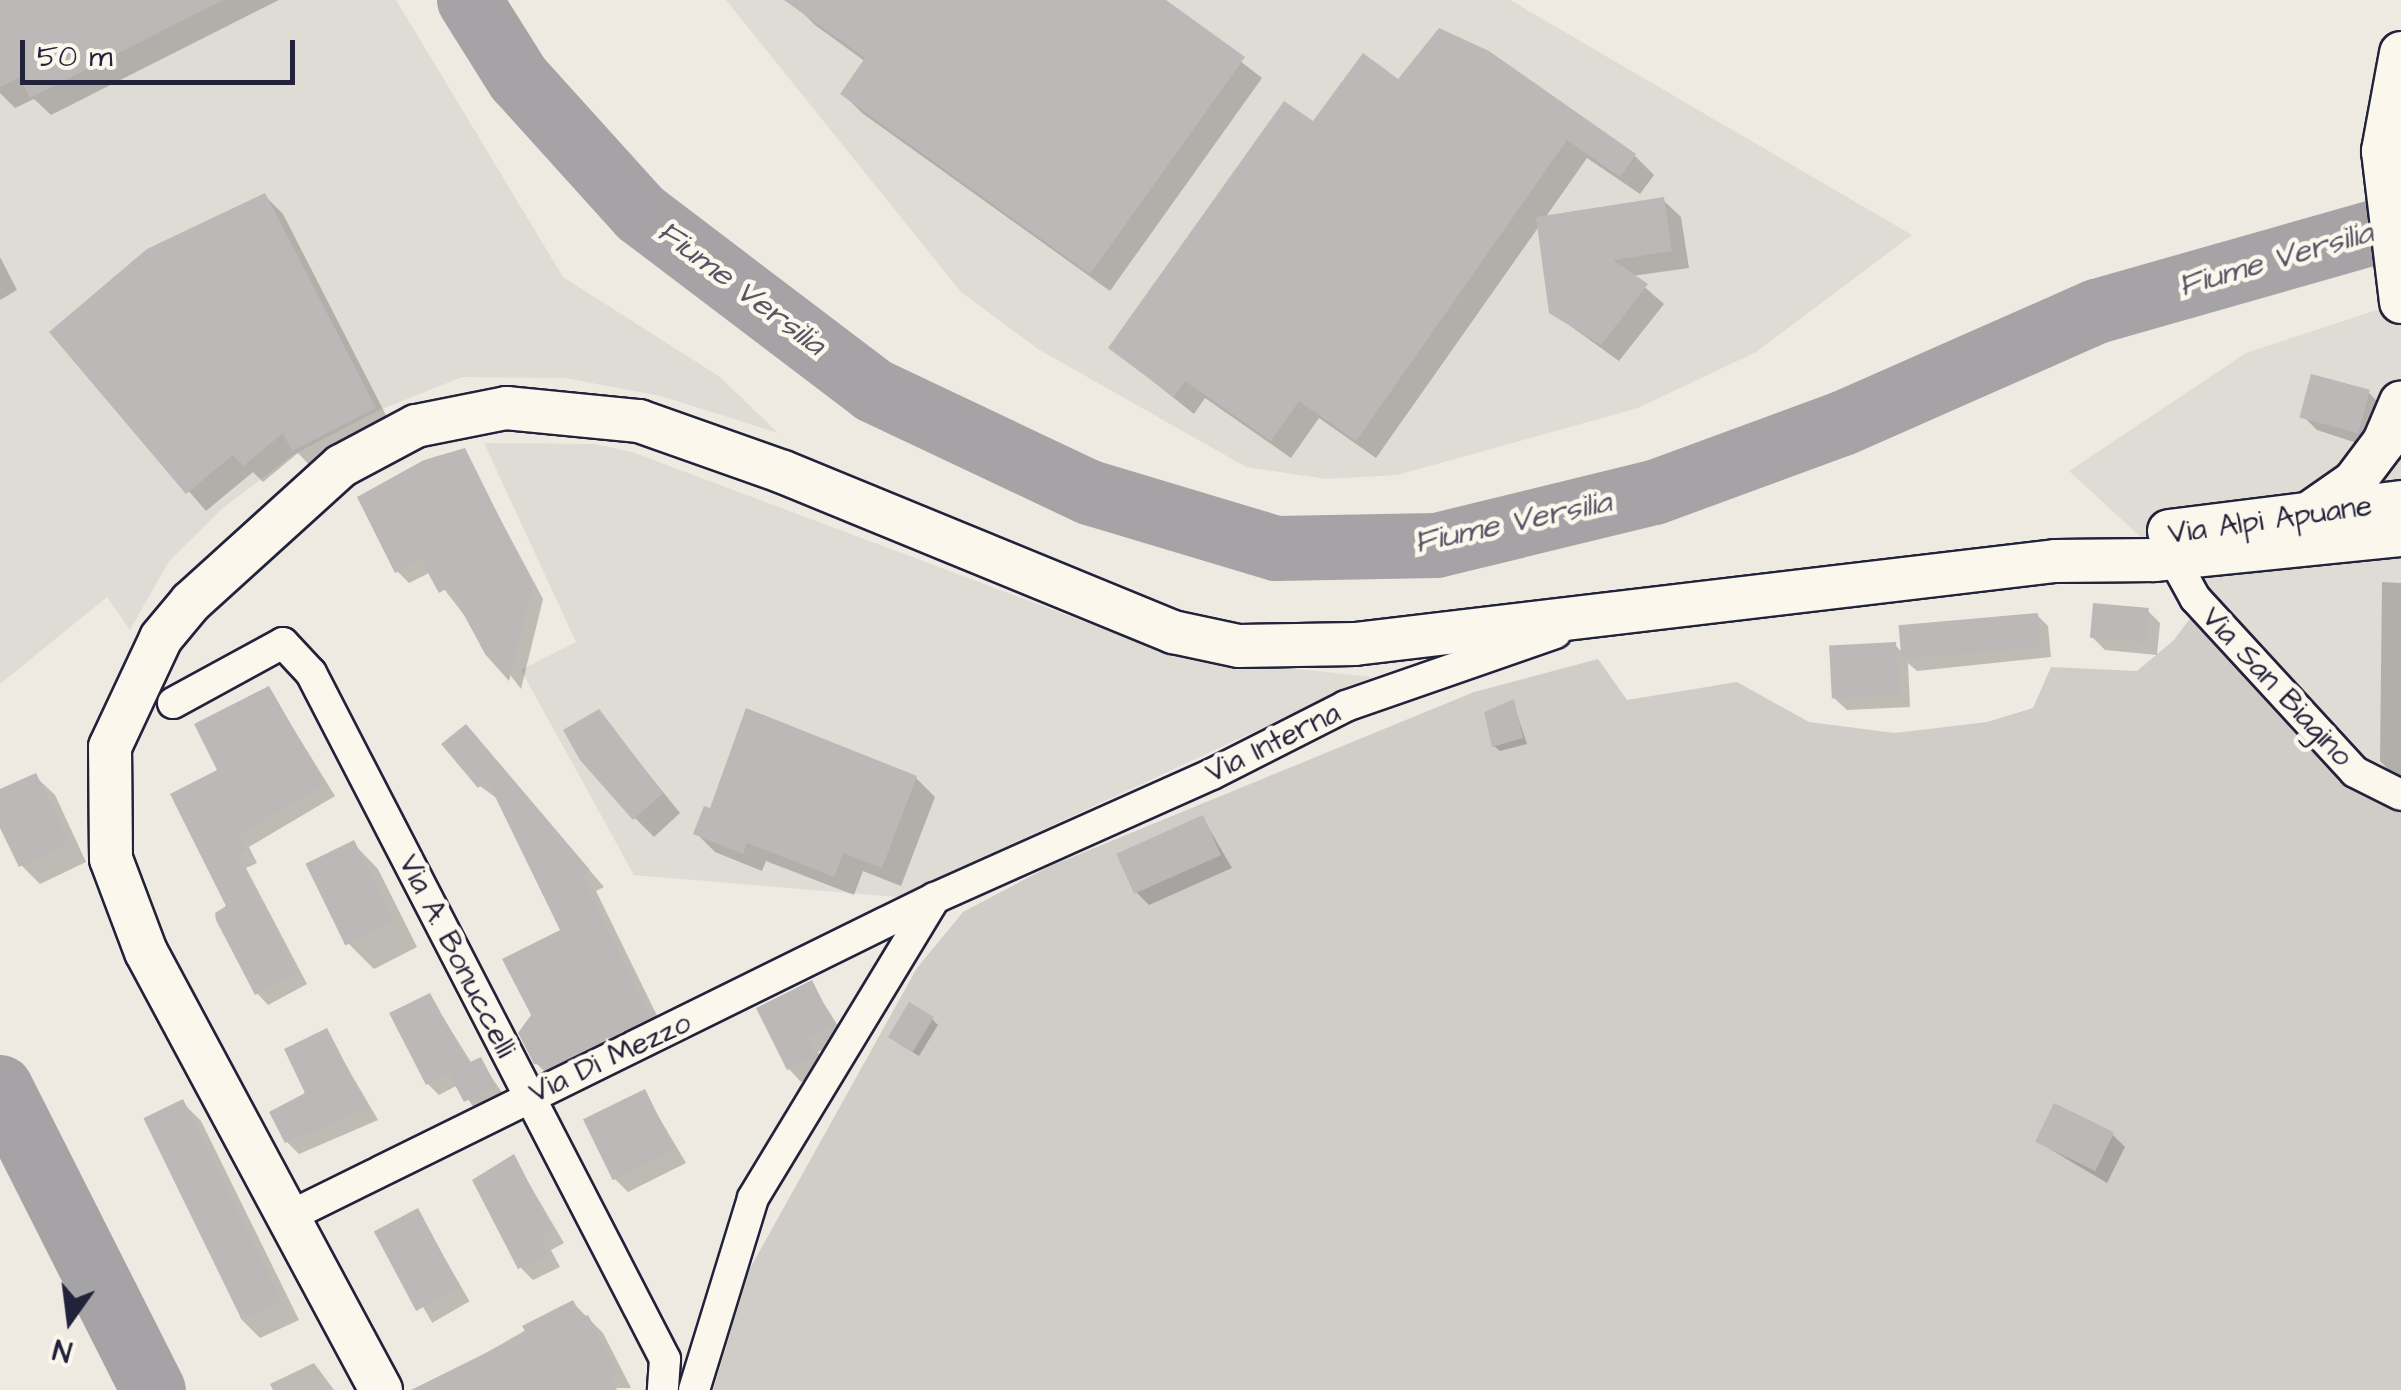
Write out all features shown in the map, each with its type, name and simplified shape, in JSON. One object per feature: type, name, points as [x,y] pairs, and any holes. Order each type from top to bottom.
[{"type":"main road","points":[[2401,53],[2386,105],[2386,185],[2401,302]]},
{"type":"main road","points":[[2314,510],[2393,457],[2401,402]]},
{"type":"main road","points":[[381,1390],[284,1218],[178,1001],[146,952],[111,858],[110,747],[161,638],[191,602],[342,466],[416,426],[506,408],[639,422],[783,472],[1173,632],[1239,646],[1354,644],[2083,561],[2173,558],[2401,535]]},
{"type":"main road","name":"Via Alpi Apuane","points":[[2083,561],[2171,530],[2401,502]]},
{"type":"main road","points":[[2260,549],[2281,534],[2390,521],[2401,514]]},
{"type":"street","name":"Via San Biagino","points":[[2173,558],[2195,598],[2355,772],[2401,794]]},
{"type":"street","name":"Via Interna","points":[[935,898],[1212,774],[1346,706],[1620,611]]},
{"type":"street","name":"Via A. Bonuccelli","points":[[173,703],[283,643],[311,673],[665,1359],[663,1390]]},
{"type":"street","name":"Via Di Mezzo","points":[[284,1218],[935,898]]},
{"type":"street","points":[[694,1390],[754,1198],[935,898]]},
{"type":"shaded area","points":[[0,0],[396,0],[563,277],[720,377],[778,433],[661,396],[565,378],[462,377],[377,411],[293,455],[224,507],[169,561],[130,630],[107,597],[0,684]]},
{"type":"shaded area","points":[[726,0],[1510,0],[1912,235],[1756,352],[1638,408],[1397,475],[1326,479],[1246,467],[1038,349],[961,292]]},
{"type":"shaded area","points":[[2401,302],[2401,778],[2377,775],[2206,597],[2069,471],[2246,353]]},
{"type":"shaded area","points":[[484,443],[595,444],[632,452],[1176,656],[1372,677],[898,897],[634,875],[521,670],[576,642]]},
{"type":"shaded area","points":[[2206,597],[2377,775],[2401,778],[2401,1390],[713,1390],[749,1270],[917,968],[963,912],[1048,867],[1474,692],[1598,659],[1627,700],[1737,682],[1809,722],[1895,733],[1987,722],[2033,708],[2051,667],[2137,671],[2174,640]]},
{"type":"building","points":[[0,0],[223,0],[30,98],[20,77],[0,87]]},
{"type":"building","points":[[784,0],[1166,0],[1245,57],[1090,274],[840,94],[865,58]]},
{"type":"building","points":[[1439,28],[1489,51],[1636,154],[1620,177],[1567,140],[1356,441],[1299,401],[1271,441],[1185,381],[1174,397],[1108,348],[1284,101],[1313,121],[1363,53],[1398,79]]},
{"type":"building","points":[[265,193],[376,408],[292,451],[283,433],[243,466],[233,455],[186,494],[49,332],[147,249]]},
{"type":"building","points":[[1664,197],[1672,251],[1613,260],[1648,284],[1601,345],[1549,313],[1536,217]]},
{"type":"building","points":[[2311,374],[2370,390],[2358,433],[2299,417]]},
{"type":"building","points":[[465,448],[533,585],[509,681],[485,654],[449,587],[439,593],[421,560],[395,573],[357,497],[424,460]]},
{"type":"building","points":[[2093,603],[2149,608],[2146,643],[2090,638]]},
{"type":"building","points":[[2038,613],[2041,647],[1901,659],[1899,625]]},
{"type":"building","points":[[1896,642],[1899,695],[1832,698],[1829,646]]},
{"type":"building","points":[[269,686],[325,784],[239,835],[247,851],[237,856],[298,972],[255,995],[216,920],[215,913],[226,906],[170,794],[217,770],[194,724]]},
{"type":"building","points":[[1514,699],[1523,738],[1492,747],[1484,712]]},
{"type":"building","points":[[746,708],[917,776],[882,868],[843,853],[834,877],[747,843],[743,854],[693,834],[704,806],[710,808]]},
{"type":"building","points":[[599,709],[663,793],[633,820],[580,760],[563,730]]},
{"type":"building","points":[[466,724],[590,870],[581,874],[651,1017],[551,1066],[534,1064],[518,1033],[531,1015],[502,959],[560,930],[487,780],[478,788],[441,744]]},
{"type":"building","points":[[36,773],[69,842],[19,867],[0,828],[0,789]]},
{"type":"building","points":[[1203,815],[1221,855],[1134,894],[1116,854]]},
{"type":"building","points":[[354,840],[394,922],[345,945],[305,864]]},
{"type":"building","points":[[812,980],[834,1024],[807,1038],[816,1056],[787,1070],[756,1008]]},
{"type":"building","points":[[430,993],[468,1063],[481,1057],[496,1086],[464,1102],[449,1074],[426,1085],[389,1013]]},
{"type":"building","points":[[909,1002],[934,1017],[913,1052],[888,1037]]},
{"type":"building","points":[[327,1028],[368,1108],[285,1143],[269,1112],[305,1093],[284,1049]]},
{"type":"building","points":[[645,1089],[675,1150],[613,1180],[583,1119]]},
{"type":"building","points":[[183,1099],[281,1300],[242,1320],[143,1118]]},
{"type":"building","points":[[2054,1103],[2114,1132],[2095,1171],[2035,1142]]},
{"type":"building","points":[[514,1154],[553,1230],[540,1237],[549,1254],[518,1269],[472,1180]]},
{"type":"building","points":[[418,1208],[460,1287],[416,1311],[374,1231]]},
{"type":"building","points":[[573,1300],[582,1317],[588,1315],[618,1372],[610,1376],[617,1390],[411,1390],[526,1333],[522,1326]]},
{"type":"waterway","name":"Fiume Versilia","points":[[469,0],[518,78],[640,213],[873,390],[1089,492],[1276,548],[1436,545],[1654,492],[1842,423],[2096,311],[2401,224]]},
{"type":"waterway","name":"Fiume Versilia","points":[[0,1087],[153,1390]]}]
